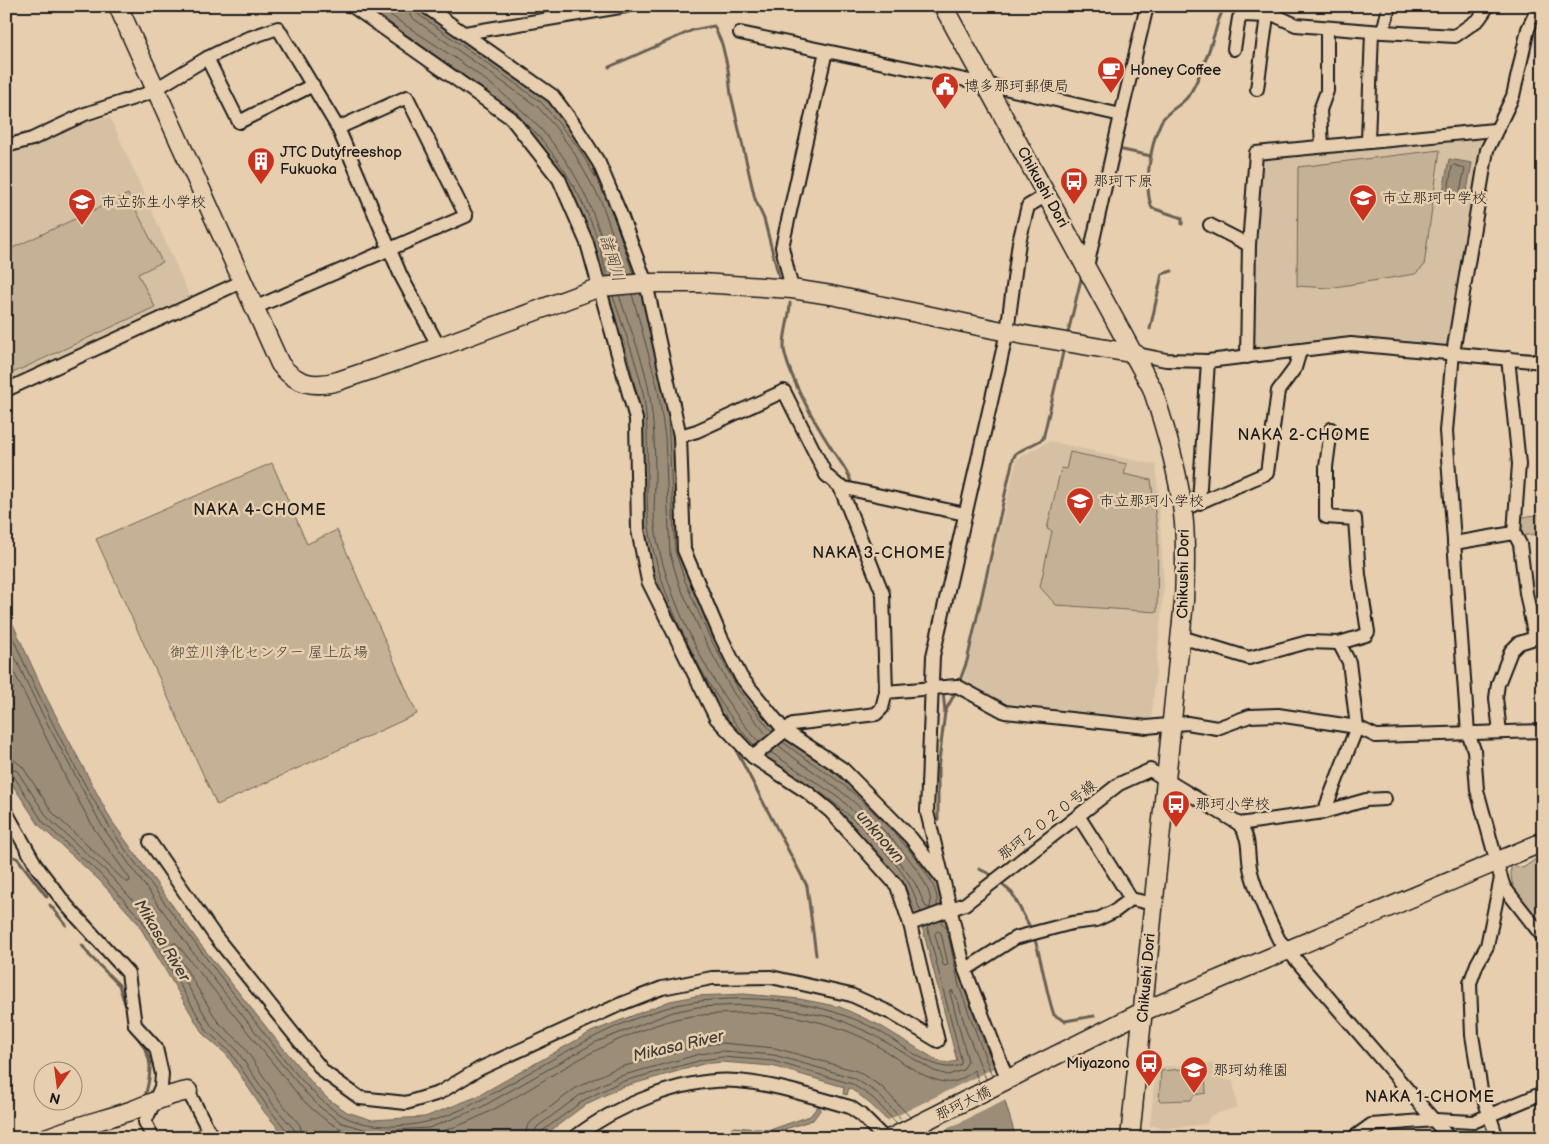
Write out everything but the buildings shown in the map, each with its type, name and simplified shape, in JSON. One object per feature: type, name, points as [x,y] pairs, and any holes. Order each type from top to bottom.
[{"type":"street","points":[[118,6],[241,282],[280,364],[286,372],[304,383],[325,384],[439,347],[600,287],[646,283],[792,289],[831,295],[1007,332],[1166,360],[1208,361],[1352,344],[1543,362]]},
{"type":"street","points":[[150,842],[215,936],[324,1072],[360,1098],[406,1103],[439,1093],[479,1070],[620,1004],[662,988],[712,978],[771,977],[851,995],[893,1014],[938,1041],[913,923],[898,886],[830,811],[807,792],[753,757],[716,718],[648,581],[638,530],[636,419],[587,243],[559,179],[510,118],[352,6]]},
{"type":"street","points":[[425,6],[552,96],[574,124],[599,163],[621,215],[646,283],[680,436],[684,550],[721,637],[741,677],[784,730],[842,769],[912,838],[942,878]]},
{"type":"street","points":[[465,33],[605,8],[626,6]]},
{"type":"street","name":"Chikushi Dori","points":[[943,6],[1136,354],[1152,388],[1191,506],[1185,554],[1181,637],[1152,904],[1144,1011],[1130,1138]]},
{"type":"street","points":[[1087,267],[1147,6]]},
{"type":"street","points":[[1368,142],[1377,32],[1389,6]]},
{"type":"street","points":[[1234,49],[1239,18],[1244,15],[1272,12],[1296,25],[1454,36],[1479,19],[1488,6]]},
{"type":"street","points":[[1539,6],[1528,29],[1513,96],[1494,130],[1487,150],[1453,353],[1446,431],[1468,733],[1474,750],[1477,790],[1504,887],[1543,937]]},
{"type":"street","points":[[1257,88],[1272,12]]},
{"type":"street","points":[[6,146],[32,139],[85,114],[156,90],[207,58],[246,39],[278,28],[338,128],[390,250],[439,347]]},
{"type":"street","points":[[1322,146],[1320,110],[1328,91],[1327,28]]},
{"type":"street","points":[[740,33],[986,84],[1121,115]]},
{"type":"street","points":[[792,289],[782,247],[826,51]]},
{"type":"street","points":[[207,58],[239,122],[313,85]]},
{"type":"street","points":[[254,308],[466,216],[406,97],[338,128]]},
{"type":"street","points":[[1247,357],[1249,245],[1256,153],[1494,130]]},
{"type":"street","points":[[1008,1081],[965,970],[927,812],[931,689],[934,656],[1007,332],[1019,242],[1028,206],[1047,195]]},
{"type":"street","points":[[1210,225],[1249,245]]},
{"type":"street","points":[[6,390],[241,282]]},
{"type":"street","points":[[1191,506],[1267,473],[1278,391],[1295,368],[1300,351]]},
{"type":"street","points":[[1500,732],[1496,698],[1498,684],[1511,651],[1519,643],[1535,638],[1526,593],[1520,544],[1514,533],[1519,464],[1508,358]]},
{"type":"street","points":[[1191,506],[1208,361]]},
{"type":"street","points":[[680,436],[697,431],[784,391],[826,475],[840,487],[883,594],[886,692],[882,708],[876,714],[793,724],[753,757]]},
{"type":"street","points":[[1181,637],[1249,658],[1308,642],[1339,643],[1366,636],[1368,632],[1359,575],[1354,519],[1326,517],[1326,467],[1331,429]]},
{"type":"street","points":[[840,487],[965,514]]},
{"type":"street","points":[[1454,543],[1514,533]]},
{"type":"street","points":[[1324,812],[1357,727],[1348,662],[1339,643]]},
{"type":"street","points":[[886,692],[957,686],[1005,712],[1147,727],[1187,723],[1217,728],[1250,716],[1278,715],[1357,727],[1376,736],[1543,731]]},
{"type":"street","name":"那珂２０２０号線","points":[[913,923],[965,904],[1119,784],[1150,770],[1165,780]]},
{"type":"street","points":[[1165,780],[1239,824],[1247,834],[1251,871],[1269,920],[1279,940],[1449,1138]]},
{"type":"street","points":[[1239,824],[1324,812],[1366,800],[1385,799]]},
{"type":"street","points":[[6,812],[37,867],[68,906],[128,973],[135,1025],[156,1048],[162,1074],[161,1087],[145,1122],[153,1138]]},
{"type":"street","points":[[1079,817],[1131,899],[1152,904]]},
{"type":"street","name":"那珂大橋","points":[[891,1138],[1008,1081],[1144,1011],[1543,842]]},
{"type":"street","points":[[1497,1138],[1488,1117],[1476,1062],[1470,982],[1487,946],[1501,878]]},
{"type":"street","points":[[965,970],[1015,938],[1096,920],[1115,911],[1131,899]]},
{"type":"street","points":[[574,1138],[611,1113],[667,1090],[699,1084],[737,1081],[789,1091],[850,1107],[860,1114],[884,1138]]},
{"type":"street","points":[[46,1138],[153,1102],[170,1094],[188,1091],[209,1131],[199,1138]]},
{"type":"street","points":[[1353,1138],[1371,1125],[1435,1120],[1473,1122],[1543,1093]]},
{"type":"shaded area","name":"市立弥生小学校","points":[[110,117],[191,299],[6,385],[6,154],[33,146],[92,120]]},
{"type":"shaded area","name":"市立那珂中学校","points":[[1480,137],[1482,149],[1448,347],[1250,354],[1260,156]]},
{"type":"shaded area","name":"市立那珂小学校","points":[[1049,441],[1156,465],[1164,585],[1151,723],[1005,708],[962,685],[1017,459]]},
{"type":"shaded area","name":"那珂幼稚園","points":[[1222,1063],[1226,1080],[1233,1081],[1237,1107],[1210,1116],[1207,1124],[1161,1129],[1158,1126],[1150,1126],[1156,1067]]},
{"type":"green space","points":[[1440,150],[1424,266],[1415,274],[1329,288],[1297,286],[1298,167]]},
{"type":"green space","points":[[128,194],[162,262],[138,274],[155,307],[6,376],[6,251]]},
{"type":"green space","points":[[1070,452],[1127,464],[1124,474],[1151,480],[1158,535],[1157,612],[1056,605],[1040,587],[1052,531],[1047,529],[1061,468],[1066,469]]},
{"type":"green space","name":"御笠川浄化センター 屋上広場","points":[[272,463],[307,544],[337,530],[417,714],[217,805],[96,539]]},
{"type":"green space","points":[[1543,514],[1543,537],[1542,533],[1522,536],[1522,517]]},
{"type":"green space","points":[[1543,854],[1542,926],[1524,906],[1515,892],[1511,865],[1523,868]]},
{"type":"green space","points":[[1205,1067],[1206,1093],[1194,1095],[1191,1100],[1159,1101],[1161,1071]]},
{"type":"water","points":[[357,6],[414,6],[544,97],[565,121],[602,177],[638,273],[676,436],[680,551],[689,580],[713,634],[790,740],[854,787],[901,833],[935,877],[943,901],[941,907],[946,922],[951,924],[964,985],[977,1026],[995,1068],[1016,1138],[905,1138],[871,1105],[849,1088],[847,1095],[843,1094],[844,1087],[772,1066],[722,1062],[703,1064],[622,1087],[586,1104],[541,1138],[287,1138],[265,1113],[227,1055],[203,1034],[137,922],[99,880],[39,825],[6,775],[6,609],[47,699],[111,820],[200,944],[313,1084],[328,1099],[347,1112],[372,1120],[425,1117],[476,1097],[591,1032],[670,1001],[696,996],[744,994],[800,999],[840,1007],[879,1025],[938,1061],[948,1063],[957,1061],[923,930],[906,888],[879,853],[831,805],[765,763],[738,736],[686,650],[650,561],[644,525],[643,438],[638,397],[624,342],[618,329],[591,236],[569,188],[540,146]]},
{"type":"water","points":[[1449,159],[1472,163],[1465,201],[1442,197]]},
{"type":"water","points":[[818,1106],[821,1109],[813,1120],[770,1134],[735,1131],[728,1135],[728,1138],[715,1138],[734,1127],[770,1130],[810,1116]]},
{"type":"pier","points":[[996,1067],[1006,1100],[928,1138],[901,1138],[884,1122]]},
{"type":"waterway","points":[[1182,224],[1182,218],[1152,208],[1148,189],[1151,152],[1161,122],[1186,99],[1192,89],[1206,59],[1219,18],[1226,6]]},
{"type":"waterway","points":[[609,67],[693,30],[714,26],[722,44],[728,69],[731,95],[755,199],[764,219],[779,277]]},
{"type":"waterway","points":[[1118,149],[1151,156]]},
{"type":"waterway","points":[[1150,329],[1162,274],[1172,271]]},
{"type":"waterway","points":[[1067,337],[1082,275]]},
{"type":"waterway","points":[[790,303],[784,349],[791,372],[810,412],[844,467],[851,482]]},
{"type":"waterway","points":[[959,683],[967,661],[1013,459],[1016,453],[1043,439],[1064,348]]},
{"type":"waterway","points":[[945,712],[957,689]]},
{"type":"waterway","points":[[938,820],[938,769],[945,712],[943,691]]},
{"type":"waterway","points":[[737,752],[807,886],[816,955]]},
{"type":"waterway","points":[[6,853],[18,859],[47,897]]},
{"type":"waterway","points":[[979,869],[994,876]]},
{"type":"waterway","points":[[998,881],[1012,893],[1032,931]]},
{"type":"waterway","points":[[50,905],[66,925]]},
{"type":"waterway","points":[[1034,937],[1054,1015],[1065,1021],[1094,1016]]},
{"type":"waterway","points":[[82,945],[90,956],[119,985],[128,1013]]},
{"type":"waterway","points":[[136,1035],[146,1051],[150,1064],[145,1097]]},
{"type":"place","name":"Honey Coffee","points":[[1111,94]]},
{"type":"place","name":"博多那珂郵便局","points":[[945,110]]},
{"type":"place","name":"JTC Dutyfreeshop Fukuoka","points":[[261,185]]},
{"type":"place","name":"那珂下原","points":[[1074,205]]},
{"type":"place","name":"市立那珂中学校","points":[[1363,222]]},
{"type":"place","name":"市立弥生小学校","points":[[82,226]]},
{"type":"place","name":"市立那珂小学校","points":[[1080,525]]},
{"type":"place","name":"那珂小学校","points":[[1176,828]]},
{"type":"place","name":"Miyazono","points":[[1149,1087]]},
{"type":"place","name":"那珂幼稚園","points":[[1194,1094]]},
{"type":"district","name":"NAKA 2-CHOME","points":[[1304,434]]},
{"type":"district","name":"NAKA 4-CHOME","points":[[260,509]]},
{"type":"district","name":"NAKA 3-CHOME","points":[[879,552]]},
{"type":"district","name":"NAKA 1-CHOME","points":[[1430,1096]]},
{"type":"water label","name":"諸岡川","points":[[613,258]]},
{"type":"water label","name":"unknown","points":[[881,836]]},
{"type":"water label","name":"Mikasa River","points":[[163,940]]},
{"type":"water label","name":"Mikasa River","points":[[678,1045]]}]
